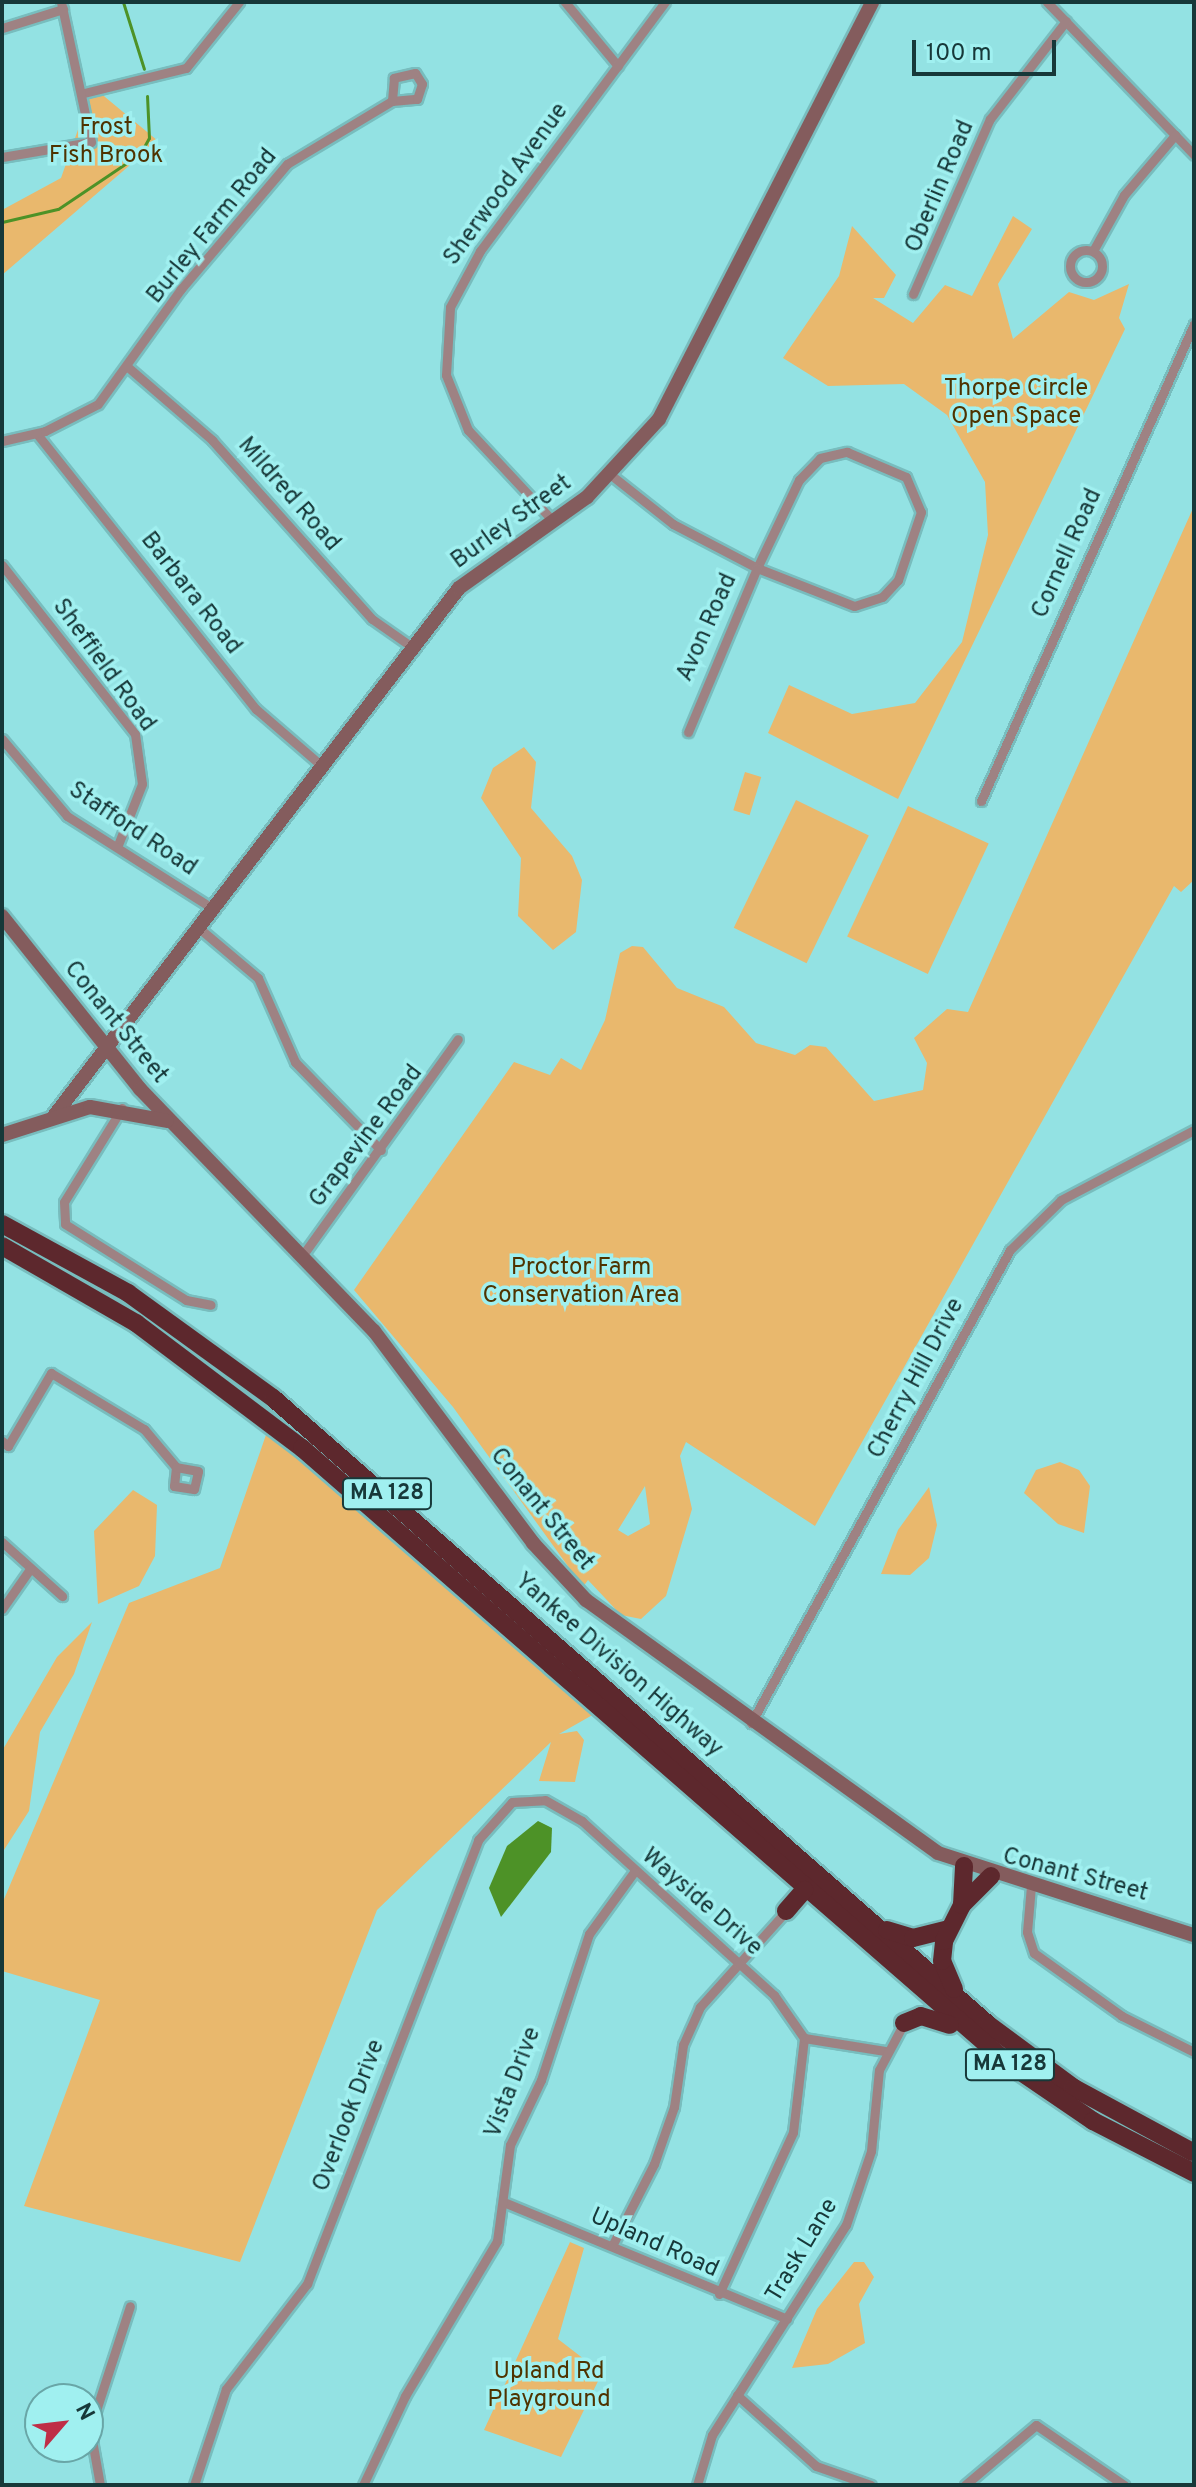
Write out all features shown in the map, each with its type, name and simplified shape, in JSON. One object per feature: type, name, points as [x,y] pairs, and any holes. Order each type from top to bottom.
[{"type":"highway","name":"Yankee Division Highway","points":[[2,1224],[159,1313],[300,1420],[964,2003],[1054,2074],[1194,2153]]},
{"type":"highway","name":"Yankee Division Highway","points":[[2,1246],[146,1330],[302,1448],[878,1955],[980,2041],[1064,2103],[1194,2173]]},
{"type":"highway","points":[[962,1905],[964,1866]]},
{"type":"highway","points":[[964,2003],[942,1961],[948,1929],[962,1905],[991,1876]]},
{"type":"highway","points":[[786,1911],[804,1890]]},
{"type":"highway","points":[[875,1924],[913,1938],[948,1929]]},
{"type":"highway","points":[[878,1955],[908,1995],[904,2023],[930,2016],[980,2041]]},
{"type":"main road","name":"Burley Street","points":[[54,1116],[480,567],[553,521],[611,475],[685,377],[872,2]]},
{"type":"main road","name":"Conant Street","points":[[2,916],[107,1049],[170,1122],[382,1340],[562,1577],[751,1723],[964,1866],[1194,1935]]},
{"type":"main road","points":[[2,1135],[54,1116],[122,1108],[170,1122]]},
{"type":"street","points":[[84,93],[186,68],[239,2]]},
{"type":"street","points":[[565,2],[618,66]]},
{"type":"street","name":"Sherwood Avenue","points":[[553,521],[468,430],[446,375],[446,329],[473,261],[665,2]]},
{"type":"street","points":[[1047,2],[1194,155]]},
{"type":"street","points":[[2,28],[62,5],[84,93],[91,142],[2,157]]},
{"type":"street","name":"Oberlin Road","points":[[913,294],[990,119],[1066,21]]},
{"type":"street","name":"Burley Farm Road","points":[[2,441],[37,434],[98,404],[129,368],[181,289],[287,164],[392,101]]},
{"type":"street","points":[[1093,251],[1124,195],[1175,135]]},
{"type":"street","name":"Cornell Road","points":[[981,801],[1194,324]]},
{"type":"street","name":"Mildred Road","points":[[129,368],[212,440],[372,619],[415,649]]},
{"type":"street","name":"Barbara Road","points":[[37,434],[256,709],[323,767]]},
{"type":"street","points":[[862,455],[915,488],[922,526],[898,580],[882,597],[843,605],[757,568],[799,480],[820,458],[862,455]]},
{"type":"street","name":"Avon Road","points":[[611,475],[673,524],[757,568],[688,732]]},
{"type":"street","name":"Sheffield Road","points":[[2,565],[135,734],[142,784],[118,845]]},
{"type":"street","name":"Stafford Road","points":[[2,739],[54,805],[215,910]]},
{"type":"street","points":[[200,929],[258,978],[295,1062],[381,1150]]},
{"type":"street","name":"Grapevine Road","points":[[302,1256],[458,1039]]},
{"type":"street","points":[[122,1108],[64,1202],[65,1224],[186,1300],[211,1305]]},
{"type":"street","name":"Cherry Hill Drive","points":[[751,1723],[1010,1250],[1061,1200],[1194,1130]]},
{"type":"street","points":[[2,1441],[8,1446],[51,1373],[144,1429],[176,1467]]},
{"type":"street","points":[[2,1542],[62,1596]]},
{"type":"street","points":[[2,1609],[30,1569]]},
{"type":"street","name":"Overlook Drive","points":[[194,2485],[226,2389],[307,2284],[485,1824],[512,1802],[562,1806]]},
{"type":"street","name":"Wayside Drive","points":[[562,1806],[786,2007],[804,2038]]},
{"type":"street","name":"Vista Drive","points":[[363,2485],[405,2396],[497,2241],[506,2203],[510,2145],[541,2080],[589,1934],[634,1872]]},
{"type":"street","points":[[1031,1886],[1027,1932],[1034,1953],[1122,2016],[1194,2052]]},
{"type":"street","points":[[612,2246],[666,2129],[689,2031],[786,1911]]},
{"type":"street","name":"Trask Lane","points":[[697,2485],[712,2435],[787,2319],[856,2201],[871,2151],[885,2051],[904,2023]]},
{"type":"street","points":[[719,2294],[793,2132],[804,2038],[885,2051]]},
{"type":"street","name":"Upland Road","points":[[506,2203],[719,2294],[787,2319]]},
{"type":"street","points":[[100,2485],[90,2429],[130,2306]]},
{"type":"street","points":[[737,2395],[816,2466],[871,2485]]},
{"type":"street","points":[[965,2485],[1022,2433],[1047,2426],[1124,2485]]},
{"type":"green space","name":"Frost Fish Brook","points":[[93,87],[158,141],[2,275],[2,210],[61,178]]},
{"type":"green space","name":"Thorpe Circle Open Space","points":[[1013,216],[1032,229],[998,284],[1013,339],[1069,292],[1094,300],[1129,284],[1119,318],[1125,329],[898,799],[768,733],[789,685],[852,714],[915,703],[962,642],[988,535],[985,482],[947,415],[904,384],[828,386],[783,358],[839,276],[852,226],[896,275],[884,298],[873,298],[913,323],[945,285],[972,296]]},
{"type":"green space","name":"Proctor Farm Conservation Area","points":[[1194,506],[1194,880],[1181,892],[1174,886],[815,1526],[686,1442],[680,1456],[692,1509],[666,1596],[641,1619],[621,1615],[588,1580],[583,1587],[453,1407],[354,1290],[514,1062],[550,1075],[561,1058],[581,1070],[605,1020],[620,953],[632,946],[643,947],[677,988],[724,1007],[756,1043],[795,1055],[810,1045],[826,1047],[874,1101],[923,1090],[927,1063],[914,1038],[947,1009],[968,1012]],"holes":[[[645,1486],[650,1524],[628,1536],[618,1530]]]},
{"type":"green space","points":[[524,747],[536,762],[531,808],[572,856],[582,880],[576,932],[553,950],[518,916],[521,858],[481,798],[493,768]]},
{"type":"green space","points":[[745,772],[761,777],[750,815],[733,810]]},
{"type":"green space","points":[[796,800],[869,836],[807,963],[734,928]]},
{"type":"green space","points":[[908,806],[989,844],[928,974],[847,937]]},
{"type":"green space","points":[[268,1429],[596,1713],[559,1734],[577,1731],[584,1740],[575,1782],[539,1781],[551,1742],[377,1910],[240,2262],[24,2206],[100,2000],[2,1971],[2,1904],[129,1603],[220,1568]]},
{"type":"green space","points":[[1060,1462],[1079,1470],[1090,1486],[1084,1533],[1058,1524],[1024,1493],[1036,1470]]},
{"type":"green space","points":[[929,1487],[937,1525],[929,1558],[910,1575],[881,1574],[898,1530]]},
{"type":"green space","points":[[133,1490],[157,1505],[155,1556],[139,1586],[98,1604],[94,1531]]},
{"type":"green space","points":[[92,1622],[74,1674],[40,1732],[29,1811],[2,1853],[2,1751],[57,1657]]},
{"type":"green space","name":"Upland Rd Playground","points":[[570,2242],[584,2248],[558,2339],[602,2373],[561,2457],[484,2430]]},
{"type":"green space","points":[[854,2262],[864,2262],[874,2277],[859,2304],[865,2343],[828,2364],[792,2368],[817,2309]]},
{"type":"shaded area","points":[[538,1821],[552,1828],[551,1852],[501,1917],[489,1888],[507,1846]]},
{"type":"waterway","name":"Frost Fish Brook","points":[[123,2],[144,69]]},
{"type":"waterway","name":"Frost Fish Brook","points":[[2,222],[58,209],[140,154],[149,138],[147,96]]}]
